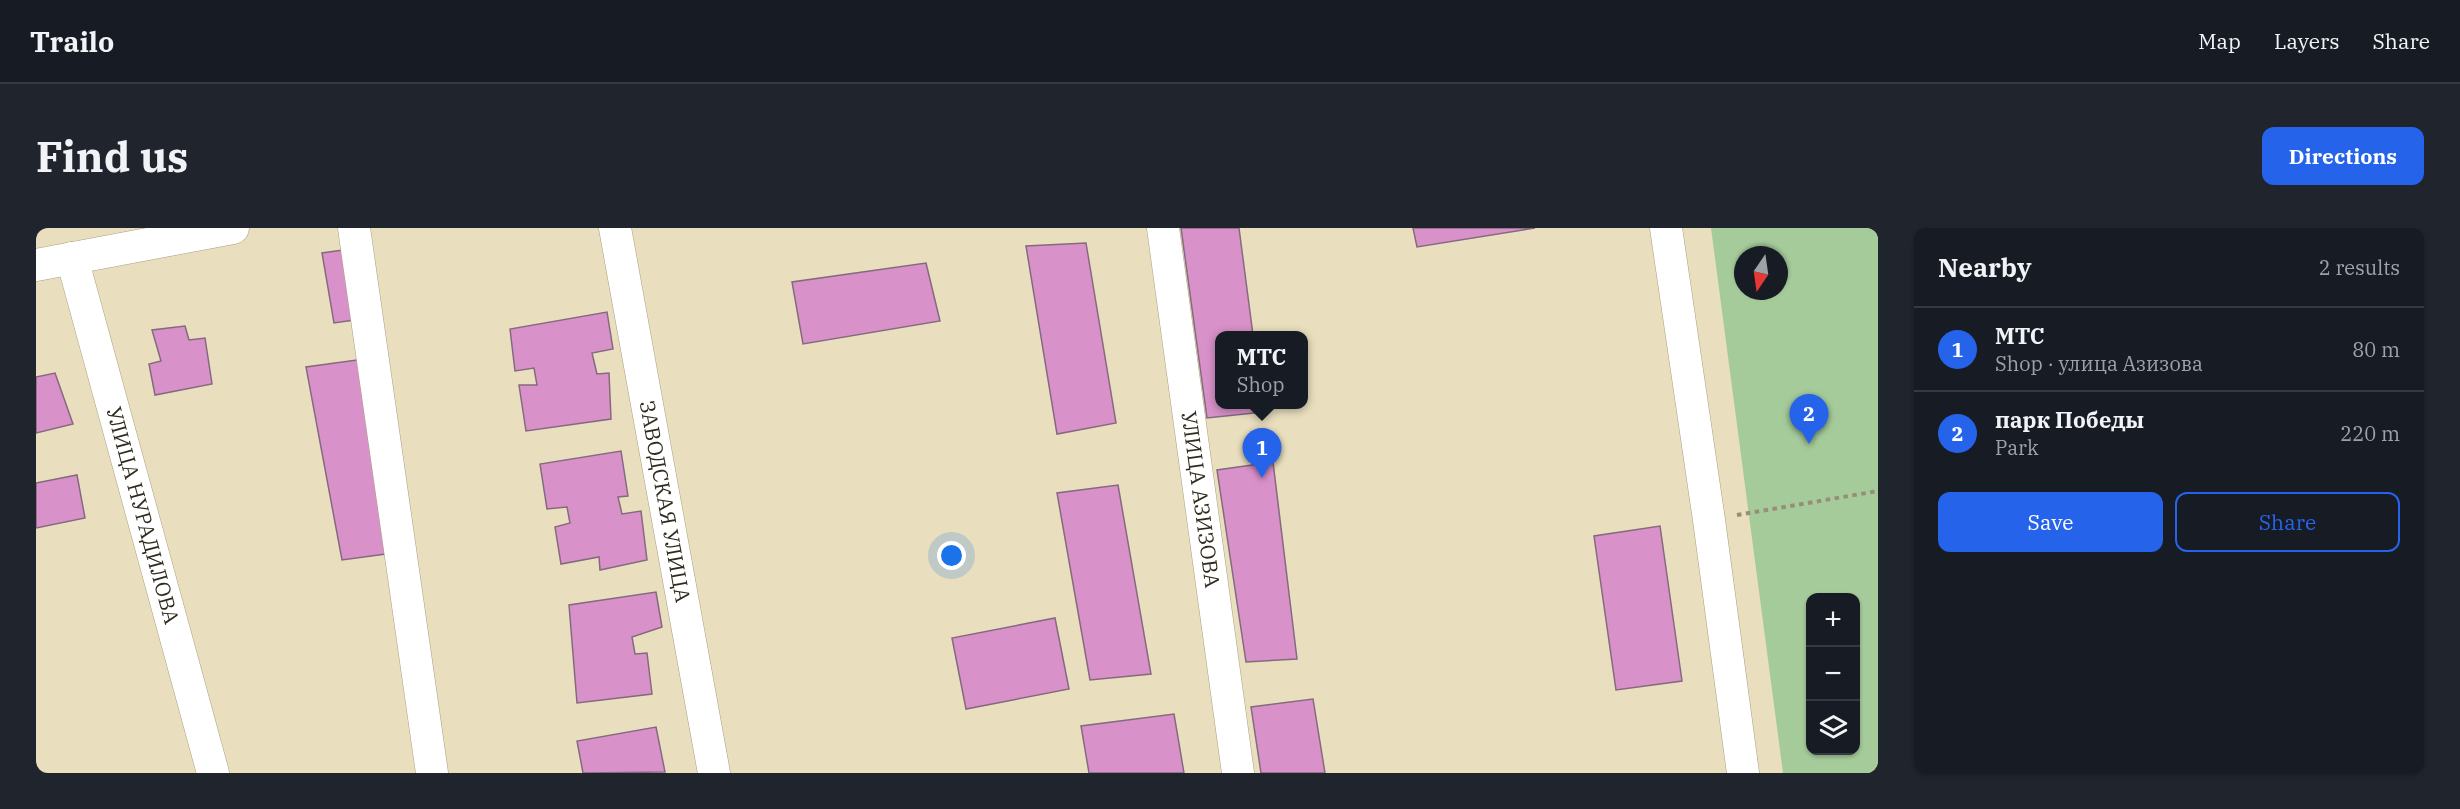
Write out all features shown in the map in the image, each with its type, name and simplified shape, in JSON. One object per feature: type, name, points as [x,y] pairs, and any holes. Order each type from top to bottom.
[{"type":"street","points":[[36,266],[234,228]]},
{"type":"street","points":[[354,228],[432,773]]},
{"type":"street","name":"ЗАВОДСКАЯ УЛИЦА","points":[[615,228],[714,773]]},
{"type":"street","name":"УЛИЦА АЗИЗОВА","points":[[1163,228],[1238,773]]},
{"type":"street","points":[[1666,228],[1743,773]]},
{"type":"street","name":"УЛИЦА НУРАДИЛОВА","points":[[72,258],[213,773]]},
{"type":"path","points":[[1709,520],[1878,491]]},
{"type":"green space","points":[[1711,228],[1878,228],[1878,773],[1783,773]]},
{"type":"building","points":[[1181,228],[1239,228],[1252,331],[1215,331],[1215,409],[1263,409],[1263,412],[1207,418]]},
{"type":"building","points":[[1413,228],[1535,228],[1417,247]]},
{"type":"building","points":[[1086,243],[1116,423],[1057,434],[1026,246]]},
{"type":"building","points":[[350,249],[361,319],[334,323],[322,253]]},
{"type":"building","points":[[926,263],[940,321],[803,344],[792,282]]},
{"type":"building","points":[[607,312],[613,349],[592,353],[597,374],[609,373],[611,419],[526,431],[519,385],[537,385],[534,368],[515,371],[510,329]]},
{"type":"building","points":[[185,326],[189,340],[205,338],[212,384],[155,395],[149,364],[161,361],[152,330]]},
{"type":"building","points":[[364,359],[393,553],[342,560],[306,367]]},
{"type":"building","points":[[55,373],[73,424],[36,433],[36,377]]},
{"type":"building","points":[[621,451],[628,496],[618,497],[622,514],[641,511],[647,560],[600,570],[599,557],[561,564],[555,527],[570,523],[567,507],[547,509],[540,464]]},
{"type":"building","points":[[1273,462],[1297,659],[1246,662],[1217,470]]},
{"type":"building","points":[[77,475],[85,518],[36,528],[36,483]]},
{"type":"building","points":[[1118,485],[1151,674],[1090,680],[1057,493]]},
{"type":"building","points":[[1660,526],[1682,681],[1616,690],[1594,536]]},
{"type":"building","points":[[656,592],[662,627],[632,637],[635,654],[647,653],[652,694],[577,703],[569,605]]},
{"type":"building","points":[[1055,618],[1069,689],[966,709],[952,638]]},
{"type":"building","points":[[1313,699],[1325,773],[1261,773],[1251,707]]},
{"type":"building","points":[[1174,714],[1184,773],[1089,773],[1081,726]]},
{"type":"building","points":[[656,727],[665,772],[583,773],[577,741]]},
{"type":"place","name":"парк Победы","points":[[1809,444]]},
{"type":"place","name":"МТС","points":[[1262,478]]}]
